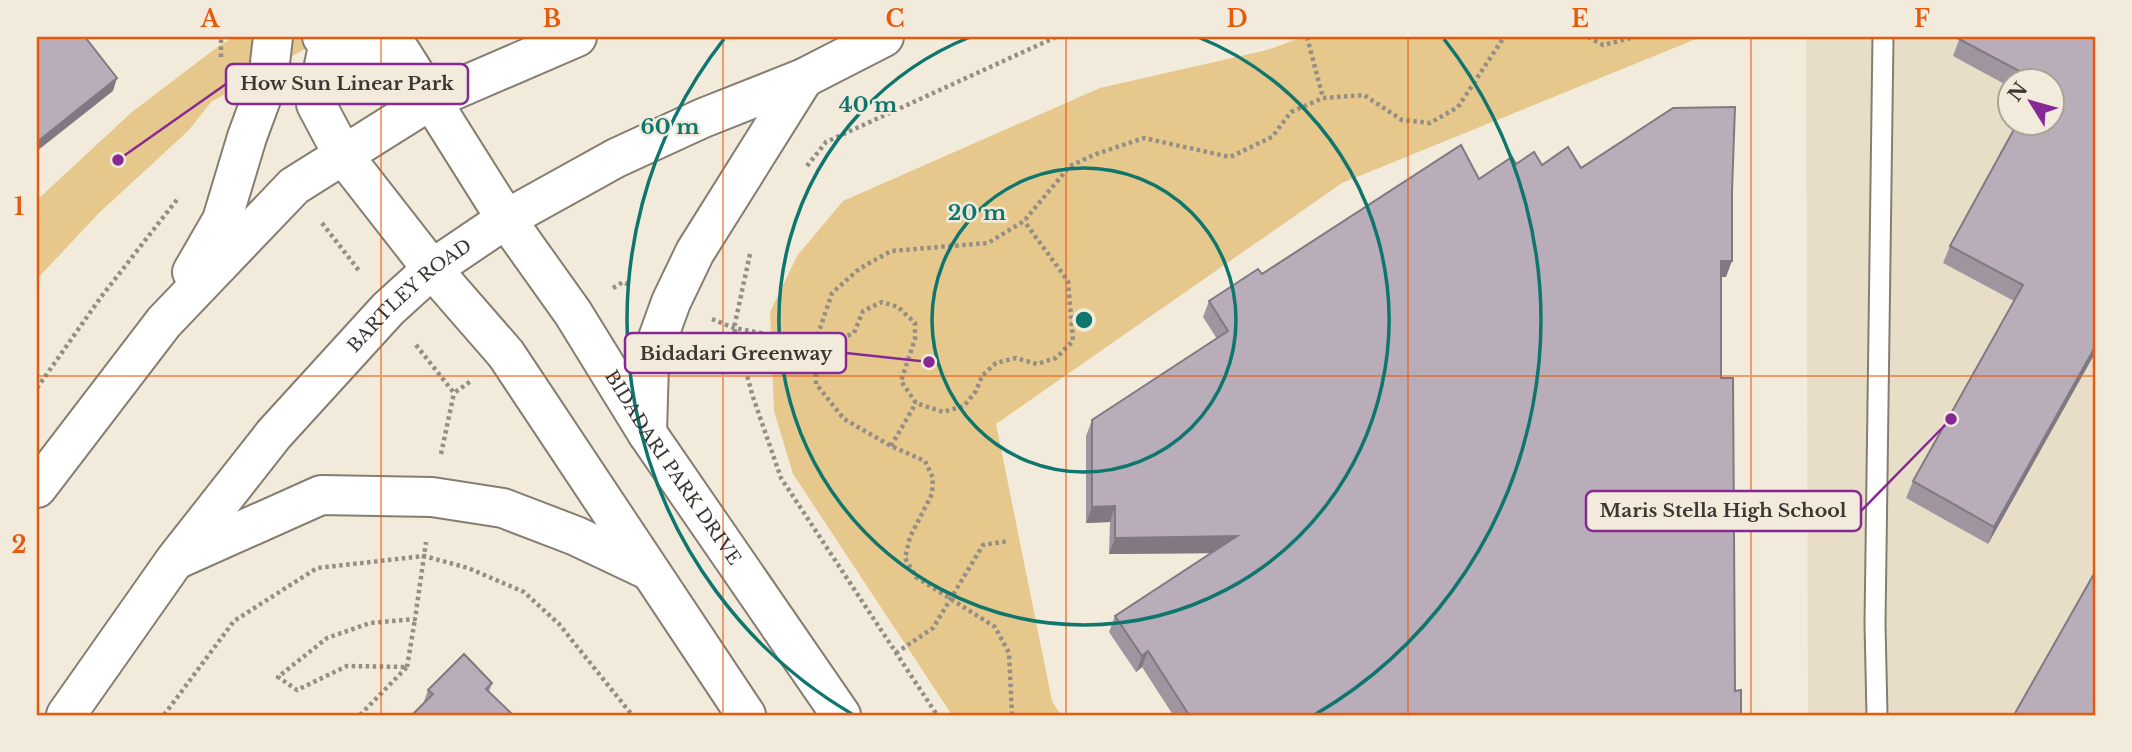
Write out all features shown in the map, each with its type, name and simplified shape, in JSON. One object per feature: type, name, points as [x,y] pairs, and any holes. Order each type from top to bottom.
[{"type":"main road","points":[[164,322],[222,220],[268,80],[273,37]]},
{"type":"main road","points":[[37,488],[164,322],[294,186],[431,100],[577,37]]},
{"type":"main road","name":"BARTLEY ROAD","points":[[66,715],[175,560],[283,425],[388,309],[432,269],[506,219],[615,158],[704,118],[804,78],[884,37]]},
{"type":"main road","points":[[325,41],[316,104],[343,155],[432,269],[506,354],[746,715]]},
{"type":"main road","name":"BIDADARI PARK DRIVE","points":[[325,41],[401,52],[506,219],[573,313],[647,433],[841,715]]},
{"type":"main road","points":[[647,433],[649,363],[671,302],[695,252],[804,78]]},
{"type":"main road","points":[[175,560],[321,495],[432,497],[503,508],[576,536],[650,571]]},
{"type":"lane","points":[[1877,715],[1875,624],[1883,37]]},
{"type":"path","points":[[802,172],[825,142],[1056,37]]},
{"type":"path","points":[[1307,37],[1323,98]]},
{"type":"path","points":[[1012,715],[1009,653],[995,627],[916,577],[905,558],[910,537],[932,494],[933,478],[925,461],[891,446],[844,419],[816,384],[815,343],[832,293],[859,269],[891,251],[988,243],[1024,221],[1070,166],[1144,138],[1230,157],[1272,137],[1291,112],[1323,98],[1364,95],[1402,120],[1430,123],[1458,107],[1504,37]]},
{"type":"path","points":[[1588,37],[1603,45],[1635,37]]},
{"type":"path","points":[[37,388],[101,298],[180,195]]},
{"type":"path","points":[[734,328],[815,343],[835,341],[853,333],[863,311],[882,302],[898,307],[915,323],[915,339],[901,381],[916,404],[943,412],[964,406],[976,391],[982,376],[996,362],[1016,358],[1037,364],[1056,358],[1073,341],[1068,281],[1024,221]]},
{"type":"path","points":[[752,247],[734,328],[753,397],[781,478],[937,715]]},
{"type":"path","points":[[891,446],[916,404]]},
{"type":"path","points":[[896,653],[933,628],[983,545],[1008,541]]},
{"type":"path","points":[[360,715],[407,667],[424,556]]},
{"type":"path","points":[[164,715],[234,621],[317,568],[424,556],[468,568],[524,592],[559,624],[632,715]]},
{"type":"path","points":[[407,667],[347,666],[298,690],[278,677],[327,638],[370,623],[415,619]]},
{"type":"shaded area","points":[[235,37],[326,37],[211,102],[189,130],[99,213],[37,279],[37,200],[132,112],[220,45]]},
{"type":"shaded area","points":[[1303,37],[1701,37],[1342,183],[996,424],[1052,701],[1061,715],[952,715],[793,474],[774,411],[770,312],[797,256],[843,201],[1100,88],[1267,50]]},
{"type":"shaded area","points":[[1806,37],[2095,37],[2095,715],[1808,715]]},
{"type":"building","points":[[37,37],[85,37],[117,78],[37,142]]},
{"type":"building","points":[[2095,37],[2095,347],[1994,527],[1913,481],[2023,285],[1950,246],[2010,136],[2066,136],[2066,66],[2010,66],[1959,39]]},
{"type":"building","points":[[1735,107],[1732,261],[1721,261],[1721,378],[1733,378],[1735,691],[1741,690],[1741,715],[1189,715],[1148,651],[1142,656],[1115,616],[1237,536],[1115,538],[1115,506],[1092,507],[1092,420],[1228,331],[1209,301],[1258,269],[1262,274],[1461,145],[1479,179],[1512,157],[1516,164],[1534,152],[1542,165],[1568,147],[1581,168],[1673,108]]},
{"type":"building","points":[[2095,572],[2095,715],[2014,715]]},
{"type":"building","points":[[464,654],[492,683],[486,689],[513,715],[412,715],[433,694],[428,690]]},
{"type":"place","name":"How Sun Linear Park","points":[[118,160]]},
{"type":"place","name":"Bidadari Greenway","points":[[929,362]]},
{"type":"place","name":"Maris Stella High School","points":[[1951,419]]}]
